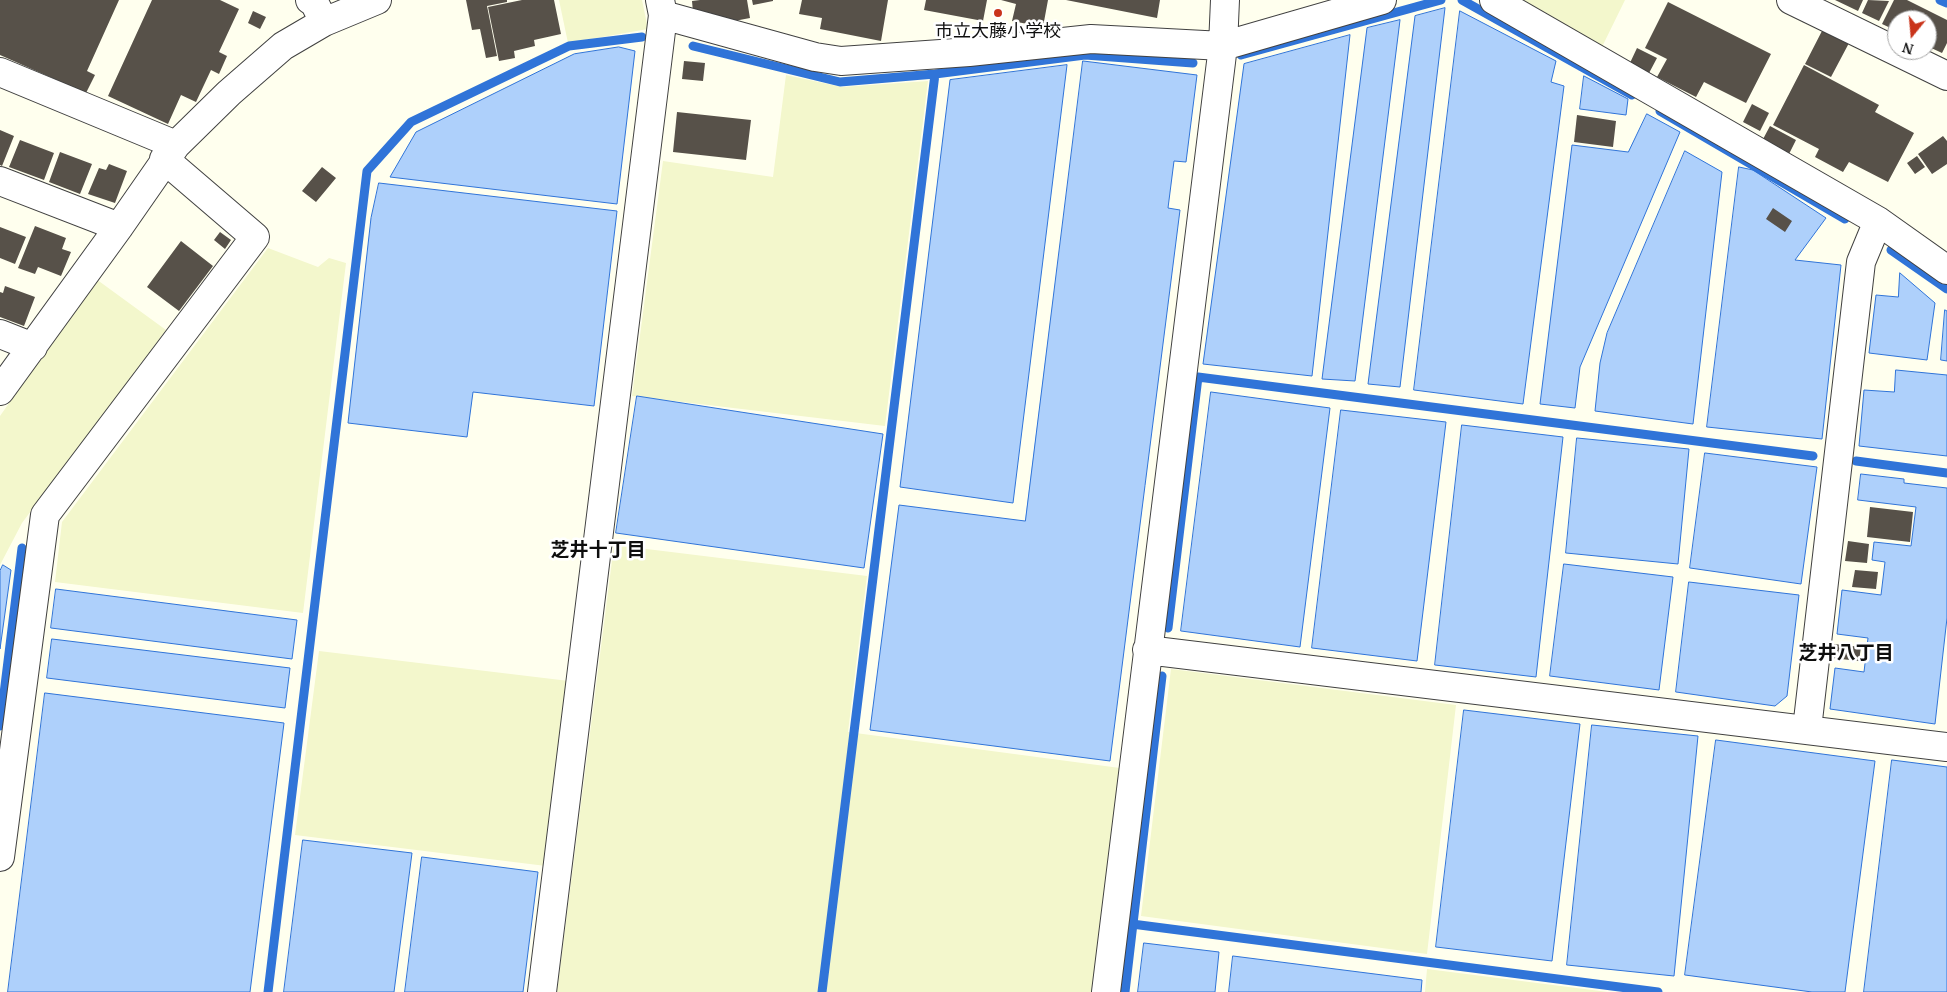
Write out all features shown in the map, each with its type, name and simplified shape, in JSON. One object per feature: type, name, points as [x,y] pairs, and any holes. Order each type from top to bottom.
[{"type":"street","points":[[0,391],[119,227],[170,152],[229,93],[283,46],[317,11],[377,0]]},
{"type":"street","points":[[1106,992],[1222,46],[1225,0]]},
{"type":"street","points":[[542,992],[662,8],[815,57],[841,61],[969,52],[1091,39],[1222,46],[1382,0]]},
{"type":"street","points":[[1494,0],[1878,221],[1947,270]]},
{"type":"street","points":[[1791,0],[1947,76]]},
{"type":"street","points":[[0,72],[170,152],[255,237],[45,515],[0,857]]},
{"type":"street","points":[[0,181],[119,227]]},
{"type":"street","points":[[1807,729],[1861,262],[1878,221]]},
{"type":"street","points":[[0,334],[33,347]]},
{"type":"street","points":[[1147,650],[1947,747]]},
{"type":"green space","points":[[559,0],[642,0],[648,29],[568,43]]},
{"type":"green space","points":[[1513,0],[1625,0],[1600,51]]},
{"type":"green space","points":[[786,75],[842,87],[928,81],[885,426],[632,396],[663,161],[773,177]]},
{"type":"green space","points":[[268,248],[318,267],[329,258],[346,263],[303,613],[55,582],[62,522]]},
{"type":"green space","points":[[96,279],[166,330],[22,523],[0,565],[0,416]]},
{"type":"green space","points":[[614,545],[867,576],[848,732],[1120,768],[1092,992],[557,992]]},
{"type":"green space","points":[[319,651],[569,681],[546,866],[295,835]]},
{"type":"green space","points":[[1171,669],[1456,705],[1427,954],[1141,916]]},
{"type":"green space","points":[[1427,969],[1608,992],[1425,992]]},
{"type":"water","points":[[1445,8],[1400,387],[1368,384],[1415,16]]},
{"type":"water","points":[[1460,11],[1556,61],[1551,82],[1564,86],[1523,404],[1414,390]]},
{"type":"water","points":[[1400,20],[1355,381],[1322,379],[1367,28]]},
{"type":"water","points":[[1350,35],[1312,376],[1203,364],[1244,64]]},
{"type":"water","points":[[619,47],[635,51],[617,204],[390,177],[416,132],[574,54]]},
{"type":"water","points":[[1083,61],[1197,75],[1186,162],[1174,161],[1168,208],[1180,210],[1110,761],[870,730],[899,505],[1025,521]]},
{"type":"water","points":[[1067,65],[1013,503],[900,487],[950,80]]},
{"type":"water","points":[[1584,76],[1628,99],[1626,115],[1580,109]]},
{"type":"water","points":[[1647,114],[1680,132],[1580,367],[1575,408],[1540,404],[1572,145],[1628,152]]},
{"type":"water","points":[[1685,151],[1722,172],[1693,424],[1595,411],[1600,363],[1607,333]]},
{"type":"water","points":[[1739,167],[1753,170],[1826,218],[1795,260],[1841,265],[1822,439],[1707,427]]},
{"type":"water","points":[[379,183],[617,211],[594,406],[473,392],[467,437],[348,423],[371,218]]},
{"type":"water","points":[[1900,273],[1935,303],[1927,360],[1869,353],[1876,295],[1898,297]]},
{"type":"water","points":[[1945,310],[1947,311],[1947,361],[1941,360]]},
{"type":"water","points":[[1896,370],[1947,375],[1947,456],[1859,446],[1864,390],[1894,392]]},
{"type":"water","points":[[1211,392],[1330,408],[1300,647],[1181,631]]},
{"type":"water","points":[[637,396],[883,434],[864,568],[616,533]]},
{"type":"water","points":[[1341,410],[1446,422],[1417,661],[1312,648]]},
{"type":"water","points":[[1462,425],[1563,437],[1536,677],[1435,665]]},
{"type":"water","points":[[1577,438],[1689,449],[1678,564],[1566,553]]},
{"type":"water","points":[[1705,453],[1817,467],[1801,584],[1690,568]]},
{"type":"water","points":[[1861,474],[1904,479],[1904,483],[1947,488],[1947,618],[1935,724],[1830,709],[1835,668],[1864,672],[1868,638],[1837,634],[1842,590],[1881,595],[1885,562],[1872,560],[1874,542],[1911,546],[1916,507],[1858,500]]},
{"type":"water","points":[[1564,564],[1673,577],[1659,690],[1550,676]]},
{"type":"water","points":[[3,565],[11,570],[0,649],[0,571]]},
{"type":"water","points":[[1689,582],[1799,595],[1787,696],[1775,706],[1676,692]]},
{"type":"water","points":[[56,589],[297,620],[292,659],[51,628]]},
{"type":"water","points":[[52,639],[290,668],[285,708],[47,678]]},
{"type":"water","points":[[45,693],[284,723],[250,992],[8,992]]},
{"type":"water","points":[[1464,710],[1580,724],[1552,961],[1436,947]]},
{"type":"water","points":[[1592,725],[1698,736],[1674,976],[1567,965]]},
{"type":"water","points":[[1716,740],[1875,761],[1845,992],[1812,992],[1685,975]]},
{"type":"water","points":[[1892,760],[1947,767],[1947,992],[1864,992]]},
{"type":"water","points":[[303,840],[412,853],[394,992],[284,992]]},
{"type":"water","points":[[422,857],[538,872],[523,992],[405,992]]},
{"type":"water","points":[[1144,943],[1219,952],[1215,992],[1138,992]]},
{"type":"water","points":[[1233,956],[1422,980],[1421,992],[1229,992]]},
{"type":"building","points":[[0,0],[119,0],[87,71],[95,75],[86,93],[0,55]]},
{"type":"building","points":[[152,0],[220,0],[239,9],[219,52],[227,56],[219,74],[211,70],[196,102],[181,95],[168,124],[108,96]]},
{"type":"building","points":[[466,0],[507,0],[507,2],[487,6],[497,56],[486,58],[480,29],[472,30]]},
{"type":"building","points":[[522,0],[554,0],[561,34],[534,40],[535,46],[514,51],[515,58],[499,61],[488,7]]},
{"type":"building","points":[[747,0],[750,18],[729,22],[704,16],[703,11],[693,12],[692,1]]},
{"type":"building","points":[[752,0],[773,0],[773,1],[753,5]]},
{"type":"building","points":[[802,0],[888,0],[881,41],[820,29],[822,18],[799,14]]},
{"type":"building","points":[[926,0],[987,0],[983,21],[924,10]]},
{"type":"building","points":[[1001,0],[1048,0],[1043,27],[1012,21],[1016,4]]},
{"type":"building","points":[[1066,0],[1160,0],[1157,18]]},
{"type":"building","points":[[1835,0],[1863,0],[1858,11]]},
{"type":"building","points":[[1868,0],[1889,1],[1879,21],[1862,13]]},
{"type":"building","points":[[1894,0],[1907,0],[1927,10],[1889,10]]},
{"type":"building","points":[[1668,2],[1771,54],[1746,103],[1704,82],[1696,97],[1657,77],[1667,59],[1645,48]]},
{"type":"building","points":[[253,11],[266,17],[260,29],[248,23]]},
{"type":"building","points":[[1887,14],[1887,26],[1882,24]]},
{"type":"building","points":[[1937,15],[1947,20],[1947,43],[1942,53],[1937,51]]},
{"type":"building","points":[[1823,29],[1849,43],[1831,77],[1805,64]]},
{"type":"building","points":[[1637,48],[1657,58],[1648,75],[1629,65]]},
{"type":"building","points":[[684,61],[705,63],[703,81],[682,79]]},
{"type":"building","points":[[1804,65],[1879,105],[1875,112],[1914,133],[1888,182],[1849,162],[1843,172],[1815,157],[1819,149],[1773,125]]},
{"type":"building","points":[[1752,104],[1769,113],[1760,131],[1743,122]]},
{"type":"building","points":[[677,112],[751,120],[746,160],[673,152]]},
{"type":"building","points":[[1577,115],[1616,121],[1613,147],[1574,142]]},
{"type":"building","points":[[1770,126],[1796,140],[1789,154],[1762,141]]},
{"type":"building","points":[[0,130],[14,136],[2,166],[0,165]]},
{"type":"building","points":[[1943,136],[1947,141],[1947,164],[1932,174],[1918,154]]},
{"type":"building","points":[[20,140],[54,153],[44,180],[9,167]]},
{"type":"building","points":[[60,152],[92,164],[80,194],[49,182]]},
{"type":"building","points":[[1917,156],[1925,167],[1915,174],[1907,163]]},
{"type":"building","points":[[109,164],[127,171],[115,203],[88,194],[99,168],[106,170]]},
{"type":"building","points":[[322,167],[336,178],[316,202],[302,191]]},
{"type":"building","points":[[1773,208],[1792,221],[1785,232],[1766,219]]},
{"type":"building","points":[[35,226],[66,238],[62,249],[71,252],[61,276],[38,267],[35,274],[18,268]]},
{"type":"building","points":[[0,227],[26,237],[15,264],[0,258]]},
{"type":"building","points":[[220,232],[231,240],[225,249],[214,240]]},
{"type":"building","points":[[181,241],[213,266],[179,311],[147,287]]},
{"type":"building","points":[[5,286],[35,297],[24,326],[0,317],[0,292],[3,293]]},
{"type":"building","points":[[1870,507],[1913,512],[1910,542],[1867,537]]},
{"type":"building","points":[[1848,541],[1869,544],[1867,563],[1845,561]]},
{"type":"building","points":[[1855,570],[1878,572],[1876,589],[1852,587]]},
{"type":"building","points":[[1834,644],[1861,647],[1859,661],[1832,658]]},
{"type":"waterway","points":[[1241,55],[1441,0]]},
{"type":"waterway","points":[[1462,0],[1632,95]]},
{"type":"waterway","points":[[1940,0],[1947,3]]},
{"type":"waterway","points":[[268,992],[367,171],[411,122],[569,46],[642,37]]},
{"type":"waterway","points":[[693,46],[840,82],[935,74],[1085,55],[1193,63]]},
{"type":"waterway","points":[[822,992],[935,74]]},
{"type":"waterway","points":[[1660,111],[1845,219]]},
{"type":"waterway","points":[[1891,250],[1947,289]]},
{"type":"waterway","points":[[1168,628],[1198,377],[1813,456]]},
{"type":"waterway","points":[[1856,461],[1947,473]]},
{"type":"waterway","points":[[0,726],[22,548]]},
{"type":"waterway","points":[[1125,992],[1162,676]]},
{"type":"waterway","points":[[1132,924],[1658,992]]},
{"type":"place","name":"市立大藤小学校","points":[[998,13]]},
{"type":"district","name":"芝井十丁目","points":[[598,551]]},
{"type":"district","name":"芝井八丁目","points":[[1846,654]]}]
